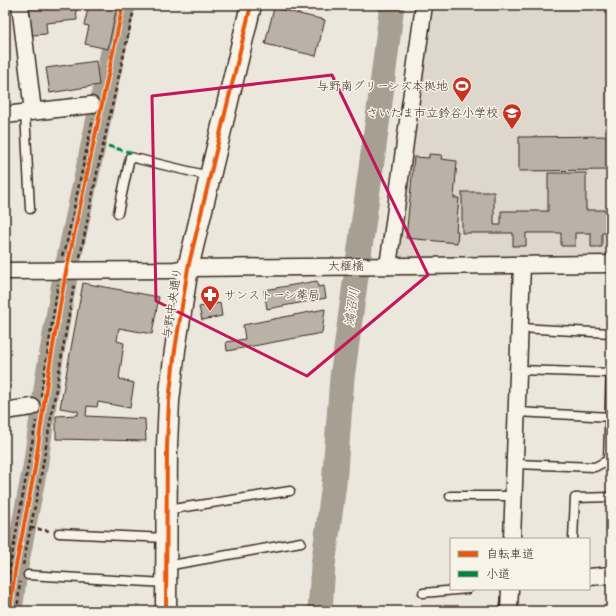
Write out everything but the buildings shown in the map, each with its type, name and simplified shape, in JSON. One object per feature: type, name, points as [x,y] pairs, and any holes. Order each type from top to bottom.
[{"type":"street","points":[[20,5],[29,112]]},
{"type":"street","name":"与野中央通り","points":[[166,611],[166,510],[169,400],[175,350],[188,268],[251,5]]},
{"type":"street","points":[[387,266],[424,5]]},
{"type":"street","points":[[5,115],[91,105]]},
{"type":"street","name":"大榧橋","points":[[5,271],[611,264]]},
{"type":"street","points":[[512,538],[522,265]]},
{"type":"street","points":[[5,411],[36,407]]},
{"type":"street","points":[[590,577],[611,575]]},
{"type":"street","points":[[509,611],[510,590]]},
{"type":"lane","points":[[29,112],[30,209]]},
{"type":"lane","points":[[118,213],[130,157],[210,176]]},
{"type":"lane","points":[[520,328],[611,333]]},
{"type":"lane","points":[[515,464],[595,467],[608,460],[611,368]]},
{"type":"lane","points":[[518,370],[611,373]]},
{"type":"lane","points":[[517,412],[610,417]]},
{"type":"lane","points":[[166,510],[290,491]]},
{"type":"lane","points":[[450,496],[514,496]]},
{"type":"lane","points":[[573,538],[575,498],[611,497]]},
{"type":"lane","points":[[59,533],[166,538]]},
{"type":"lane","points":[[24,576],[166,574],[301,542]]},
{"type":"lane","points":[[424,593],[457,590]]},
{"type":"path","points":[[23,566],[31,528],[67,271],[103,145],[134,5]]},
{"type":"path","points":[[5,595],[58,285],[67,271],[66,246],[96,107],[91,105]]},
{"type":"path","points":[[103,145],[108,146]]},
{"type":"path","points":[[31,528],[59,533]]},
{"type":"path","points":[[17,611],[24,576]]},
{"type":"highlighted area","points":[[332,75],[428,275],[307,376],[156,301],[152,96]]},
{"type":"shaded area","name":"さいたま市立鈴谷小学校","points":[[431,5],[611,5],[611,258],[399,261],[395,254]]},
{"type":"waterway","points":[[10,611],[15,571],[35,468],[48,375],[65,277],[123,5]]},
{"type":"waterway","name":"鴻沼川","points":[[320,611],[323,566],[334,484],[342,378],[392,5]]},
{"type":"marked path","points":[[108,146],[129,152],[130,157]]},
{"type":"cycle path","points":[[10,611],[15,571],[35,468],[48,375],[65,277],[123,5]]},
{"type":"cycle path","points":[[166,611],[167,445],[169,401],[175,350],[188,268],[251,5]]},
{"type":"place","name":"与野南グリーンズ本拠地","points":[[462,103]]},
{"type":"place","name":"さいたま市立鈴谷小学校","points":[[512,130]]},
{"type":"place","name":"サンストーン薬局","points":[[210,312]]}]
